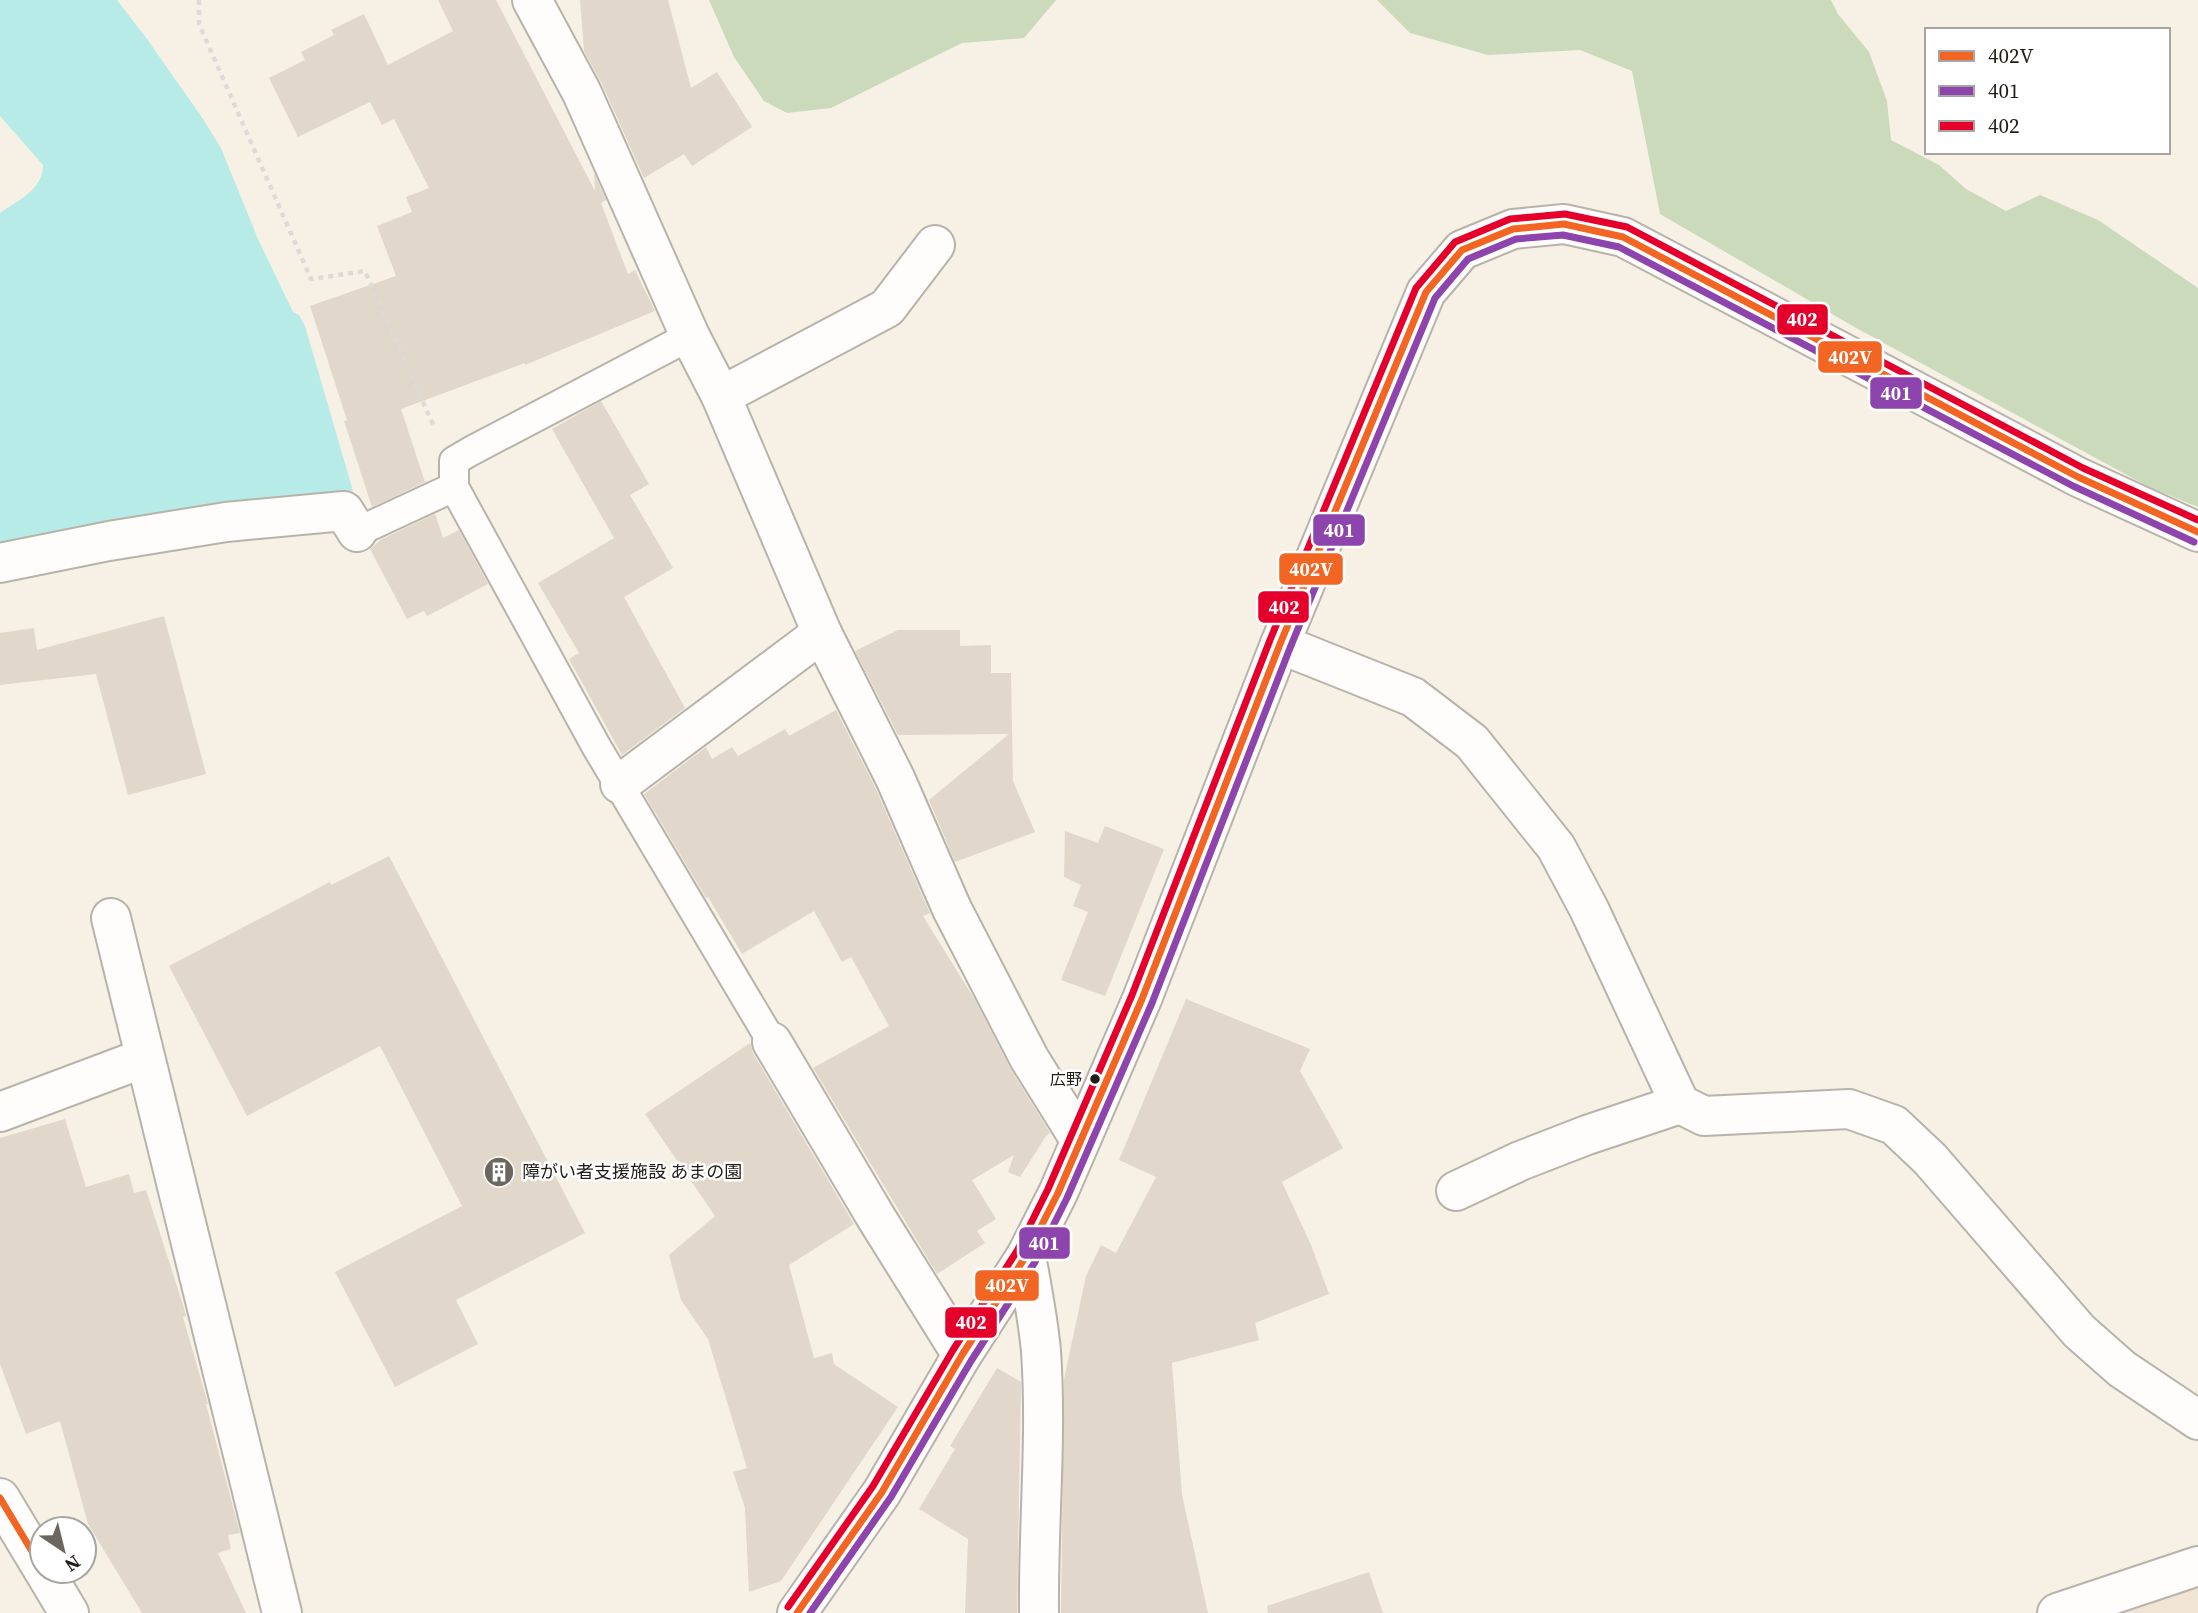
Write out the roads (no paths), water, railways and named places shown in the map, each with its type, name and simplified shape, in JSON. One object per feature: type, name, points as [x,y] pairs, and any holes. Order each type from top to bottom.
[{"type":"main road","points":[[532,0],[582,93],[690,336],[721,396],[822,633],[895,778],[952,909],[1029,1058],[1080,1140]]},
{"type":"main road","points":[[797,1613],[882,1492],[962,1355],[1026,1256],[1058,1193],[1142,999],[1280,644],[1426,292],[1462,250],[1513,229],[1564,224],[1623,237],[2078,477],[2198,532]]},
{"type":"main road","points":[[721,396],[887,307],[934,245]]},
{"type":"main road","points":[[0,563],[109,541],[226,522],[344,511],[356,532]]},
{"type":"main road","points":[[620,784],[822,633]]},
{"type":"main road","points":[[1280,644],[1413,697],[1472,742],[1556,847],[1590,909],[1680,1104],[1704,1116],[1849,1109],[1894,1125],[1930,1159],[2079,1331],[2122,1369],[2198,1420]]},
{"type":"main road","points":[[111,918],[282,1613]]},
{"type":"main road","points":[[772,1042],[962,1355]]},
{"type":"main road","points":[[0,1112],[144,1058]]},
{"type":"main road","points":[[1456,1191],[1520,1161],[1680,1104]]},
{"type":"main road","points":[[1026,1256],[1041,1350],[1039,1613]]},
{"type":"main road","points":[[0,1498],[28,1545]]},
{"type":"main road","points":[[2057,1613],[2198,1566]]},
{"type":"main road","points":[[52,1585],[69,1613]]},
{"type":"lane","points":[[356,532],[690,336]]},
{"type":"lane","points":[[454,474],[589,734],[772,1042]]},
{"type":"water","points":[[0,0],[117,0],[147,39],[221,148],[258,239],[293,312],[299,315],[305,326],[353,491],[204,507],[0,543],[0,213],[34,188],[42,174],[43,165],[0,116]]},
{"type":"place","name":"広野","points":[[1095,1079]]},
{"type":"place","name":"障がい者支援施設 あまの園","points":[[499,1172]]}]
